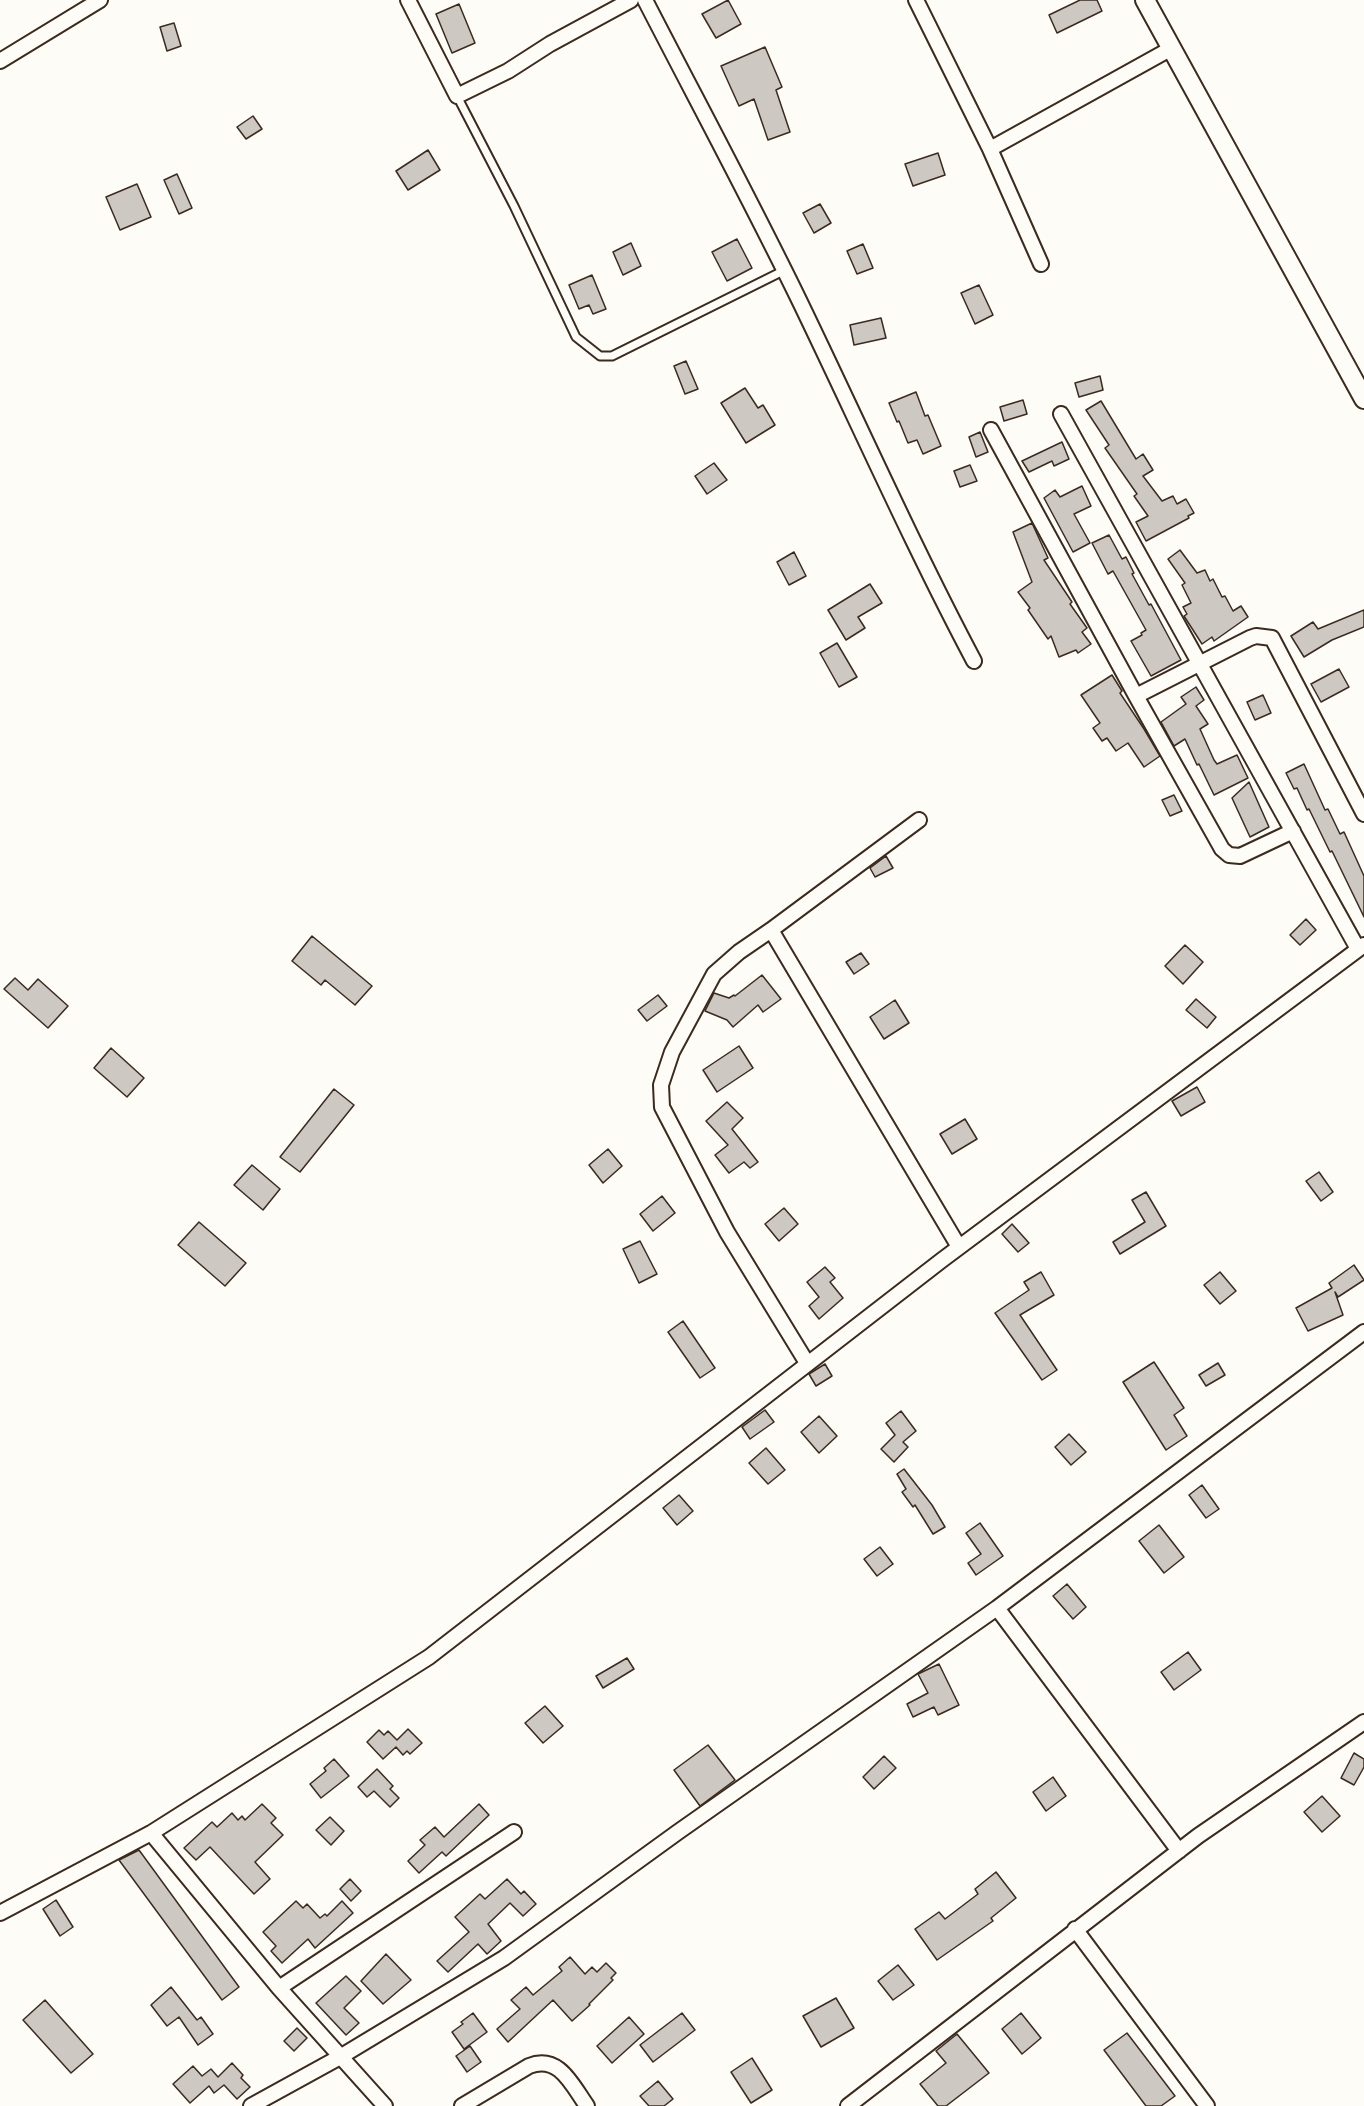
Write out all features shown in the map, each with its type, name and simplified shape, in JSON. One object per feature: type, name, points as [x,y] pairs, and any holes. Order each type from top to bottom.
[{"type":"street","points":[[0,62],[100,0]]},
{"type":"street","points":[[408,0],[457,96],[508,71],[550,44],[631,0]]},
{"type":"street","points":[[645,0],[783,271],[928,574],[974,661]]},
{"type":"street","points":[[916,0],[990,149],[1041,264]]},
{"type":"street","points":[[1144,0],[1364,399]]},
{"type":"street","points":[[990,149],[1172,48]]},
{"type":"street","points":[[0,1913],[151,1833],[429,1657],[959,1246],[1361,947],[1293,831],[1061,414]]},
{"type":"street","points":[[991,430],[1222,849],[1229,855],[1240,856],[1293,831]]},
{"type":"street","points":[[1136,696],[1250,638],[1256,636],[1272,638],[1364,814]]},
{"type":"street","points":[[807,1363],[727,1232],[662,1107],[661,1085],[672,1052],[714,974],[738,951],[771,930],[919,820]]},
{"type":"street","points":[[771,930],[959,1246]]},
{"type":"street","points":[[251,2106],[340,2057],[504,1958],[687,1825],[997,1608],[1364,1332]]},
{"type":"street","points":[[997,1608],[1179,1851]]},
{"type":"street","points":[[848,2106],[1198,1836],[1364,1722]]},
{"type":"street","points":[[279,1988],[514,1832]]},
{"type":"street","points":[[151,1833],[279,1988],[385,2106]]},
{"type":"street","points":[[1075,1929],[1207,2106]]},
{"type":"street","points":[[462,2106],[529,2066],[537,2062],[545,2062],[559,2069],[587,2106]]},
{"type":"lane","points":[[457,96],[514,206],[576,337],[600,356],[612,356],[783,271]]},
{"type":"building","points":[[728,0],[741,24],[716,38],[702,14]]},
{"type":"building","points":[[1080,0],[1097,0],[1102,11],[1057,33],[1049,15]]},
{"type":"building","points":[[459,4],[475,43],[452,53],[436,14]]},
{"type":"building","points":[[174,23],[181,46],[167,51],[160,27]]},
{"type":"building","points":[[765,47],[782,87],[776,90],[790,132],[768,140],[754,99],[739,106],[721,66]]},
{"type":"building","points":[[253,116],[262,129],[246,139],[237,127]]},
{"type":"building","points":[[428,150],[440,170],[408,190],[396,171]]},
{"type":"building","points":[[938,153],[945,175],[913,186],[905,164]]},
{"type":"building","points":[[177,174],[192,208],[179,214],[164,180]]},
{"type":"building","points":[[137,184],[151,217],[120,230],[106,197]]},
{"type":"building","points":[[820,204],[831,223],[814,233],[803,213]]},
{"type":"building","points":[[737,239],[752,268],[727,281],[712,252]]},
{"type":"building","points":[[631,243],[641,266],[623,275],[613,252]]},
{"type":"building","points":[[863,244],[873,268],[857,274],[847,251]]},
{"type":"building","points":[[592,275],[606,309],[593,314],[589,305],[579,309],[569,285]]},
{"type":"building","points":[[979,285],[993,315],[975,324],[961,293]]},
{"type":"building","points":[[881,318],[886,338],[854,345],[850,325]]},
{"type":"building","points":[[686,361],[698,389],[685,394],[674,366]]},
{"type":"building","points":[[1100,376],[1103,390],[1079,397],[1075,383]]},
{"type":"building","points":[[745,388],[758,408],[763,405],[775,425],[746,443],[721,403]]},
{"type":"building","points":[[916,392],[925,416],[928,415],[941,446],[923,454],[917,440],[908,443],[889,403]]},
{"type":"building","points":[[1023,400],[1027,414],[1004,421],[1000,407]]},
{"type":"building","points":[[1101,401],[1136,459],[1143,454],[1153,470],[1143,476],[1162,501],[1173,496],[1177,504],[1186,499],[1194,513],[1146,541],[1136,522],[1148,516],[1134,496],[1137,494],[1105,448],[1109,445],[1086,410]]},
{"type":"building","points":[[980,432],[988,452],[976,457],[969,437]]},
{"type":"building","points":[[1062,442],[1069,459],[1054,466],[1052,461],[1029,472],[1022,461]]},
{"type":"building","points":[[714,463],[727,480],[707,494],[695,476]]},
{"type":"building","points":[[970,465],[977,481],[960,487],[954,471]]},
{"type":"building","points":[[1082,486],[1091,506],[1074,514],[1090,543],[1073,552],[1044,498],[1055,490],[1060,497]]},
{"type":"building","points":[[1032,523],[1048,558],[1044,560],[1087,628],[1082,632],[1091,644],[1078,653],[1076,650],[1059,657],[1051,636],[1048,639],[1018,592],[1032,582],[1013,532]]},
{"type":"building","points":[[1109,535],[1122,559],[1126,557],[1134,573],[1132,574],[1181,660],[1151,676],[1131,641],[1146,630],[1113,571],[1108,574],[1092,543]]},
{"type":"building","points":[[1180,550],[1197,573],[1205,570],[1210,581],[1213,579],[1222,597],[1225,596],[1233,611],[1241,606],[1248,617],[1214,641],[1212,637],[1202,644],[1184,616],[1187,614],[1183,607],[1191,603],[1182,585],[1185,583],[1168,559]]},
{"type":"building","points":[[794,552],[806,576],[789,585],[777,562]]},
{"type":"building","points":[[870,584],[882,603],[858,617],[865,628],[846,640],[828,610]]},
{"type":"building","points":[[1364,610],[1364,627],[1332,640],[1304,657],[1291,636],[1313,622],[1318,629]]},
{"type":"building","points":[[837,643],[857,677],[839,687],[820,653]]},
{"type":"building","points":[[1339,669],[1349,687],[1321,702],[1311,684]]},
{"type":"building","points":[[1112,675],[1122,691],[1120,693],[1160,756],[1144,767],[1128,743],[1116,751],[1107,738],[1102,741],[1093,728],[1100,723],[1081,695]]},
{"type":"building","points":[[1196,687],[1204,700],[1196,706],[1208,724],[1200,729],[1214,760],[1217,764],[1237,755],[1248,778],[1214,795],[1185,739],[1174,746],[1161,722],[1186,704],[1181,697]]},
{"type":"building","points":[[1263,695],[1271,713],[1255,720],[1247,702]]},
{"type":"building","points":[[1304,764],[1325,810],[1328,809],[1340,834],[1344,832],[1364,876],[1364,917],[1332,851],[1330,852],[1309,809],[1307,810],[1297,788],[1294,789],[1286,773]]},
{"type":"building","points":[[1249,782],[1269,827],[1250,837],[1232,798]]},
{"type":"building","points":[[1174,795],[1182,811],[1170,816],[1162,800]]},
{"type":"building","points":[[886,856],[893,868],[875,877],[870,868]]},
{"type":"building","points":[[1306,919],[1316,930],[1300,945],[1290,935]]},
{"type":"building","points":[[312,936],[372,986],[355,1005],[325,980],[321,985],[292,961]]},
{"type":"building","points":[[1185,945],[1203,962],[1183,984],[1165,966]]},
{"type":"building","points":[[861,953],[869,964],[854,974],[846,962]]},
{"type":"building","points":[[762,975],[781,999],[763,1012],[758,1005],[733,1027],[727,1020],[705,1011],[714,993],[729,998],[735,996]]},
{"type":"building","points":[[15,978],[28,990],[38,979],[68,1006],[48,1028],[4,989]]},
{"type":"building","points":[[658,995],[667,1006],[647,1021],[638,1010]]},
{"type":"building","points":[[1196,999],[1216,1017],[1207,1028],[1186,1010]]},
{"type":"building","points":[[895,1000],[909,1023],[884,1039],[870,1017]]},
{"type":"building","points":[[739,1046],[753,1068],[717,1092],[703,1070]]},
{"type":"building","points":[[111,1048],[144,1078],[127,1097],[94,1068]]},
{"type":"building","points":[[1197,1087],[1205,1102],[1181,1116],[1172,1101]]},
{"type":"building","points":[[334,1089],[354,1105],[300,1172],[280,1157]]},
{"type":"building","points":[[727,1102],[743,1118],[732,1129],[758,1162],[750,1168],[744,1162],[729,1173],[715,1155],[728,1145],[706,1121]]},
{"type":"building","points":[[965,1119],[977,1139],[952,1154],[940,1134]]},
{"type":"building","points":[[608,1149],[622,1166],[603,1183],[589,1165]]},
{"type":"building","points":[[252,1165],[280,1189],[263,1210],[234,1185]]},
{"type":"building","points":[[1319,1172],[1333,1192],[1321,1201],[1306,1181]]},
{"type":"building","points":[[1146,1192],[1166,1226],[1120,1254],[1113,1242],[1145,1222],[1132,1200]]},
{"type":"building","points":[[662,1196],[675,1213],[653,1231],[640,1214]]},
{"type":"building","points":[[784,1208],[798,1224],[779,1241],[765,1224]]},
{"type":"building","points":[[199,1222],[246,1263],[225,1286],[178,1245]]},
{"type":"building","points":[[1012,1224],[1029,1243],[1018,1252],[1002,1234]]},
{"type":"building","points":[[640,1241],[657,1274],[639,1283],[623,1249]]},
{"type":"building","points":[[1354,1265],[1364,1280],[1338,1297],[1335,1292],[1343,1315],[1308,1331],[1296,1308],[1332,1288],[1329,1283]]},
{"type":"building","points":[[825,1267],[835,1278],[830,1282],[843,1298],[819,1319],[809,1306],[819,1297],[807,1282]]},
{"type":"building","points":[[1041,1272],[1054,1295],[1020,1315],[1057,1370],[1042,1380],[995,1313],[1029,1290],[1024,1282]]},
{"type":"building","points":[[1220,1272],[1236,1291],[1220,1304],[1204,1285]]},
{"type":"building","points":[[683,1321],[715,1368],[700,1378],[668,1332]]},
{"type":"building","points":[[1154,1362],[1184,1408],[1174,1415],[1187,1436],[1166,1450],[1123,1382]]},
{"type":"building","points":[[1218,1363],[1225,1375],[1206,1386],[1199,1375]]},
{"type":"building","points":[[825,1364],[832,1376],[816,1386],[809,1374]]},
{"type":"building","points":[[765,1410],[774,1422],[750,1439],[742,1427]]},
{"type":"building","points":[[901,1411],[916,1431],[903,1442],[908,1447],[894,1462],[881,1449],[895,1435],[886,1423]]},
{"type":"building","points":[[819,1416],[837,1436],[819,1453],[801,1432]]},
{"type":"building","points":[[1069,1434],[1086,1452],[1071,1465],[1055,1447]]},
{"type":"building","points":[[766,1448],[785,1470],[768,1484],[749,1463]]},
{"type":"building","points":[[904,1469],[932,1505],[945,1527],[933,1534],[915,1505],[913,1507],[902,1492],[906,1489],[897,1474]]},
{"type":"building","points":[[1202,1485],[1219,1509],[1206,1518],[1189,1495]]},
{"type":"building","points":[[679,1495],[693,1511],[677,1525],[663,1508]]},
{"type":"building","points":[[980,1523],[1003,1556],[976,1575],[968,1563],[981,1554],[966,1533]]},
{"type":"building","points":[[1159,1525],[1184,1557],[1164,1573],[1139,1541]]},
{"type":"building","points":[[880,1547],[893,1564],[877,1576],[864,1559]]},
{"type":"building","points":[[1067,1584],[1086,1607],[1073,1619],[1053,1596]]},
{"type":"building","points":[[1188,1652],[1201,1670],[1174,1690],[1161,1672]]},
{"type":"building","points":[[627,1658],[634,1669],[603,1688],[596,1676]]},
{"type":"building","points":[[939,1664],[959,1705],[938,1715],[934,1707],[913,1717],[907,1704],[928,1693],[918,1674]]},
{"type":"building","points":[[545,1706],[563,1726],[543,1743],[525,1723]]},
{"type":"building","points":[[408,1729],[422,1743],[410,1754],[407,1751],[403,1755],[396,1747],[383,1759],[367,1742],[379,1730],[384,1735],[388,1731],[397,1740]]},
{"type":"building","points":[[708,1745],[735,1780],[700,1806],[674,1770]]},
{"type":"building","points":[[1354,1753],[1364,1759],[1364,1767],[1354,1785],[1341,1778]]},
{"type":"building","points":[[884,1756],[896,1768],[874,1789],[863,1777]]},
{"type":"building","points":[[334,1759],[349,1776],[321,1798],[310,1784],[326,1771],[324,1768]]},
{"type":"building","points":[[377,1769],[393,1786],[390,1789],[399,1798],[390,1807],[374,1791],[367,1797],[358,1787]]},
{"type":"building","points":[[1053,1777],[1066,1796],[1046,1811],[1033,1792]]},
{"type":"building","points":[[1322,1796],[1340,1816],[1322,1832],[1304,1812]]},
{"type":"building","points":[[262,1804],[276,1818],[271,1823],[283,1835],[255,1862],[270,1879],[254,1894],[210,1847],[196,1860],[184,1848],[212,1822],[217,1827],[232,1813],[238,1820],[242,1816],[245,1820]]},
{"type":"building","points":[[479,1804],[489,1815],[446,1856],[442,1852],[419,1873],[408,1861],[425,1845],[420,1840],[435,1827],[444,1837]]},
{"type":"building","points":[[330,1817],[344,1831],[331,1845],[316,1830]]},
{"type":"building","points":[[139,1850],[239,1987],[222,2000],[119,1860]]},
{"type":"building","points":[[996,1872],[1016,1898],[991,1918],[993,1921],[937,1960],[915,1929],[939,1912],[945,1919],[978,1894],[975,1889]]},
{"type":"building","points":[[350,1879],[361,1891],[351,1901],[340,1889]]},
{"type":"building","points":[[507,1879],[521,1894],[524,1891],[536,1904],[523,1916],[510,1903],[488,1924],[501,1941],[487,1954],[478,1944],[448,1972],[437,1961],[469,1932],[455,1917],[480,1894],[485,1899]]},
{"type":"building","points":[[56,1900],[73,1927],[60,1936],[43,1909]]},
{"type":"building","points":[[296,1901],[303,1908],[307,1904],[320,1918],[325,1914],[327,1916],[342,1901],[353,1913],[315,1948],[308,1939],[282,1963],[271,1951],[276,1946],[263,1932]]},
{"type":"building","points":[[386,1954],[411,1980],[383,2004],[361,1981]]},
{"type":"building","points":[[570,1957],[585,1974],[592,1967],[597,1972],[606,1963],[616,1973],[611,1978],[613,1980],[572,2021],[553,2000],[508,2042],[497,2029],[520,2009],[511,2000],[526,1987],[533,1995],[562,1971],[559,1967]]},
{"type":"building","points":[[898,1965],[914,1985],[893,2000],[878,1981]]},
{"type":"building","points":[[346,1976],[361,1991],[344,2008],[359,2023],[346,2035],[316,2003]]},
{"type":"building","points":[[171,1987],[197,2020],[201,2017],[213,2034],[198,2045],[179,2017],[167,2026],[151,2005]]},
{"type":"building","points":[[836,1998],[854,2028],[821,2047],[803,2016]]},
{"type":"building","points":[[45,2000],[93,2054],[71,2073],[23,2020]]},
{"type":"building","points":[[473,2013],[487,2032],[464,2049],[452,2032]]},
{"type":"building","points":[[682,2013],[695,2030],[653,2062],[640,2045]]},
{"type":"building","points":[[1021,2013],[1041,2038],[1022,2054],[1002,2029]]},
{"type":"building","points":[[629,2017],[644,2034],[612,2063],[597,2046]]},
{"type":"building","points":[[297,2028],[307,2038],[294,2051],[284,2041]]},
{"type":"building","points":[[1127,2033],[1175,2096],[1161,2106],[1146,2106],[1104,2050]]},
{"type":"building","points":[[957,2034],[989,2073],[946,2106],[938,2106],[920,2084],[946,2063],[936,2051]]},
{"type":"building","points":[[470,2046],[481,2062],[467,2072],[456,2056]]},
{"type":"building","points":[[752,2058],[772,2090],[751,2103],[731,2072]]},
{"type":"building","points":[[232,2063],[250,2087],[237,2099],[224,2085],[214,2093],[209,2086],[190,2103],[173,2084],[193,2066],[202,2076],[211,2069],[218,2077]]},
{"type":"building","points":[[658,2081],[673,2099],[664,2106],[649,2106],[640,2096]]}]
